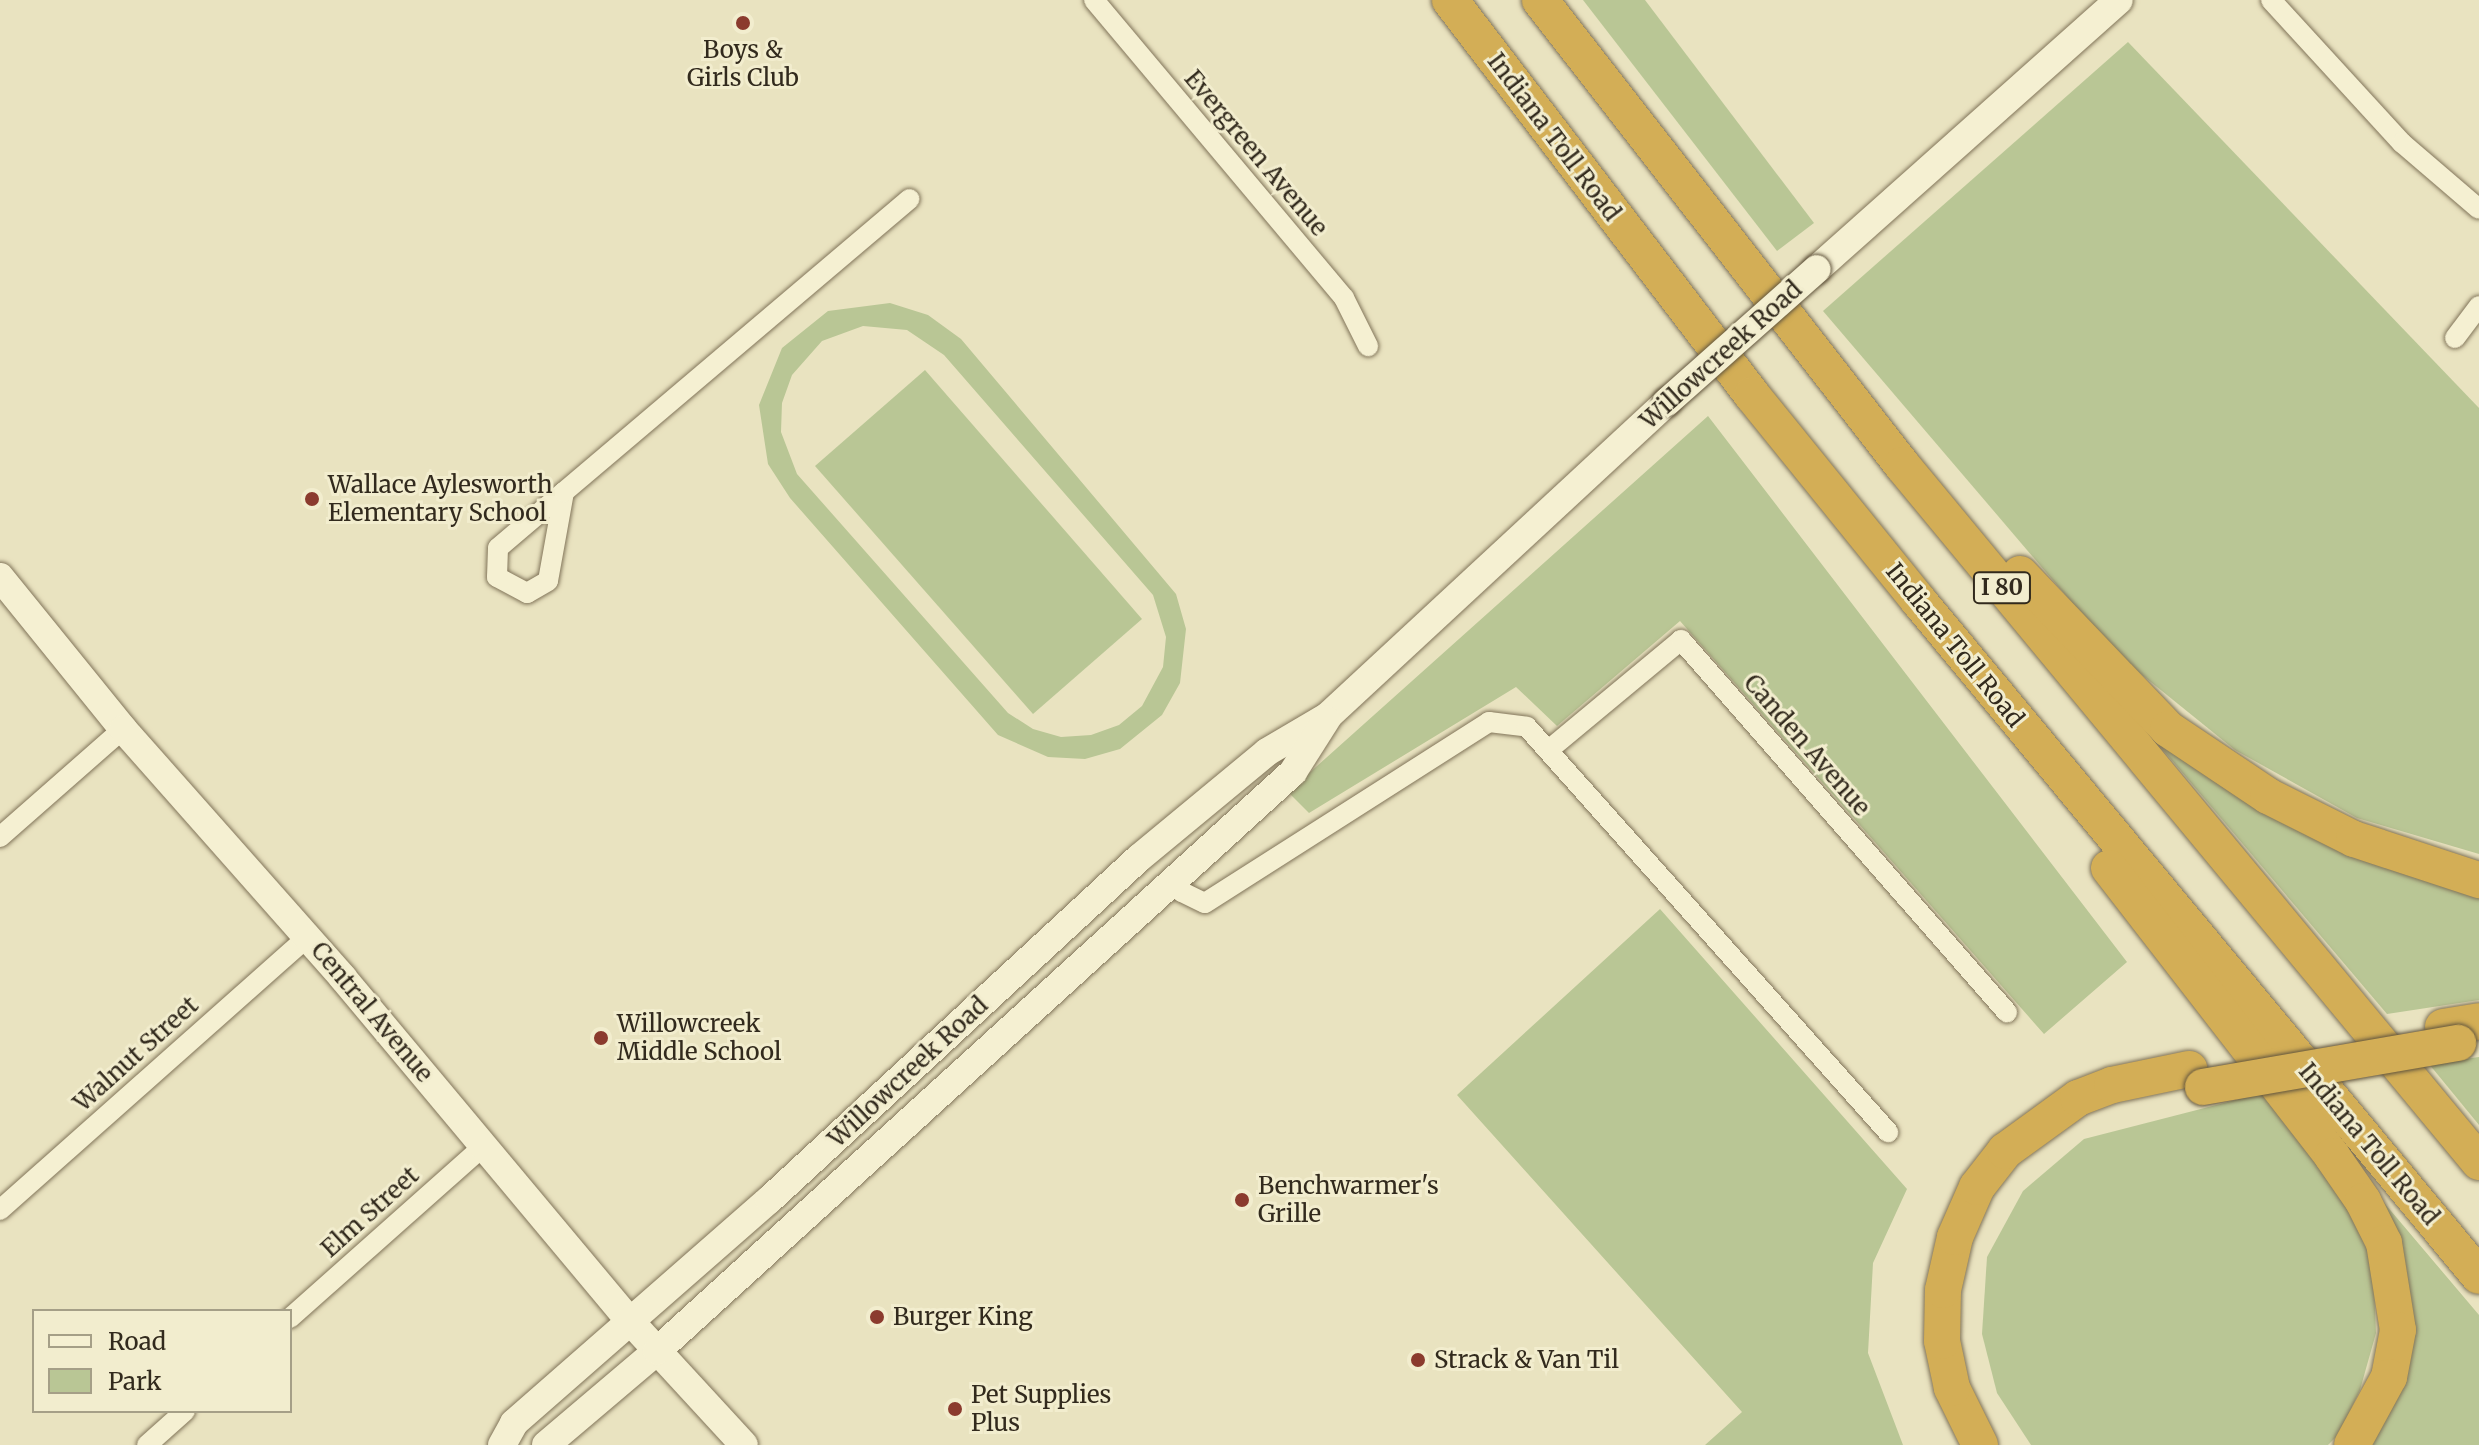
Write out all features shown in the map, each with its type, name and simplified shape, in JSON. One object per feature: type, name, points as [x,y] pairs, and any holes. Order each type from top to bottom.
[{"type":"highway","name":"Indiana Toll Road","points":[[1450,0],[1752,395],[1918,600],[2479,1276]]},
{"type":"highway","name":"I 80","points":[[1540,0],[1902,465],[2479,1162]]},
{"type":"highway","points":[[1902,465],[1979,530],[2168,729],[2268,796],[2354,839],[2479,880]]},
{"type":"highway","points":[[1918,600],[2029,766],[2363,1201],[2384,1243],[2398,1330],[2389,1377],[2352,1445]]},
{"type":"highway","points":[[1980,1445],[1952,1388],[1942,1341],[1943,1290],[1955,1237],[1977,1187],[2005,1151],[2078,1098],[2112,1085],[2196,1078],[2465,1033]]},
{"type":"highway","points":[[2008,1445],[1978,1393],[1963,1335],[1964,1292],[1995,1203],[2051,1142],[2113,1108],[2196,1078]]},
{"type":"main road","name":"Willowcreek Road","points":[[502,1445],[514,1423],[769,1200],[1139,858],[1267,752],[1328,716],[1667,402],[2119,0]]},
{"type":"main road","name":"Central Avenue","points":[[0,577],[123,729],[307,937],[630,1321],[744,1445]]},
{"type":"main road","name":"Willowcreek Road","points":[[546,1445],[657,1351],[1171,879],[1293,772],[1328,716]]},
{"type":"street","name":"Evergreen Avenue","points":[[1094,0],[1344,298],[1368,346]]},
{"type":"street","points":[[2271,0],[2402,143],[2479,209]]},
{"type":"street","points":[[564,492],[548,581],[527,593],[497,577],[498,548],[564,492],[910,199]]},
{"type":"street","points":[[2455,338],[2479,306]]},
{"type":"street","name":"Canden Avenue","points":[[1551,748],[1681,640],[2007,1012]]},
{"type":"street","points":[[1171,879],[1182,892],[1205,903],[1489,722],[1527,727],[1551,748],[1888,1132]]},
{"type":"street","points":[[0,837],[123,729]]},
{"type":"street","name":"Walnut Street","points":[[0,1210],[307,937]]},
{"type":"street","name":"Elm Street","points":[[292,1316],[485,1145]]},
{"type":"street","points":[[147,1445],[183,1413]]},
{"type":"green space","points":[[1583,0],[1645,0],[1814,223],[1777,251]]},
{"type":"green space","points":[[2128,42],[2479,408],[2479,854],[2357,818],[2235,750],[2115,653],[1823,311]]},
{"type":"green space","points":[[890,303],[928,315],[961,339],[1176,594],[1186,629],[1180,683],[1162,715],[1120,749],[1085,759],[1048,757],[998,735],[790,498],[768,464],[759,405],[782,348],[828,311]],"holes":[[[863,326],[907,330],[944,355],[1153,595],[1166,637],[1163,667],[1142,706],[1119,725],[1091,735],[1061,737],[1033,729],[1008,713],[797,474],[781,432],[782,403],[792,375],[822,341]]]},
{"type":"green space","points":[[925,370],[1142,619],[1033,714],[815,466]]},
{"type":"green space","points":[[1708,416],[2127,962],[2044,1034],[1680,621],[1557,726],[1516,687],[1309,813],[1288,792]]},
{"type":"green space","points":[[2147,731],[2479,892],[2479,1000],[2387,1014]]},
{"type":"green space","points":[[1660,909],[1907,1189],[1873,1263],[1868,1353],[1903,1445],[1705,1445],[1742,1412],[1457,1095]]},
{"type":"green space","points":[[2479,1057],[2479,1125],[2429,1064]]},
{"type":"green space","points":[[2263,1093],[2348,1206],[2373,1264],[2376,1333],[2360,1390],[2339,1434],[2328,1445],[2031,1445],[1997,1393],[1982,1334],[1987,1257],[2023,1191],[2084,1139]]},
{"type":"green space","points":[[2369,1185],[2479,1315],[2479,1445],[2364,1445],[2402,1369]]},
{"type":"place","name":"Boys & Girls Club","points":[[743,23]]},
{"type":"place","name":"Wallace Aylesworth Elementary School","points":[[312,499]]},
{"type":"place","name":"Willowcreek Middle School","points":[[601,1038]]},
{"type":"place","name":"Benchwarmer's Grille","points":[[1242,1200]]},
{"type":"place","name":"Burger King","points":[[877,1317]]},
{"type":"place","name":"Strack & Van Til","points":[[1418,1360]]},
{"type":"place","name":"Pet Supplies Plus","points":[[955,1409]]}]
